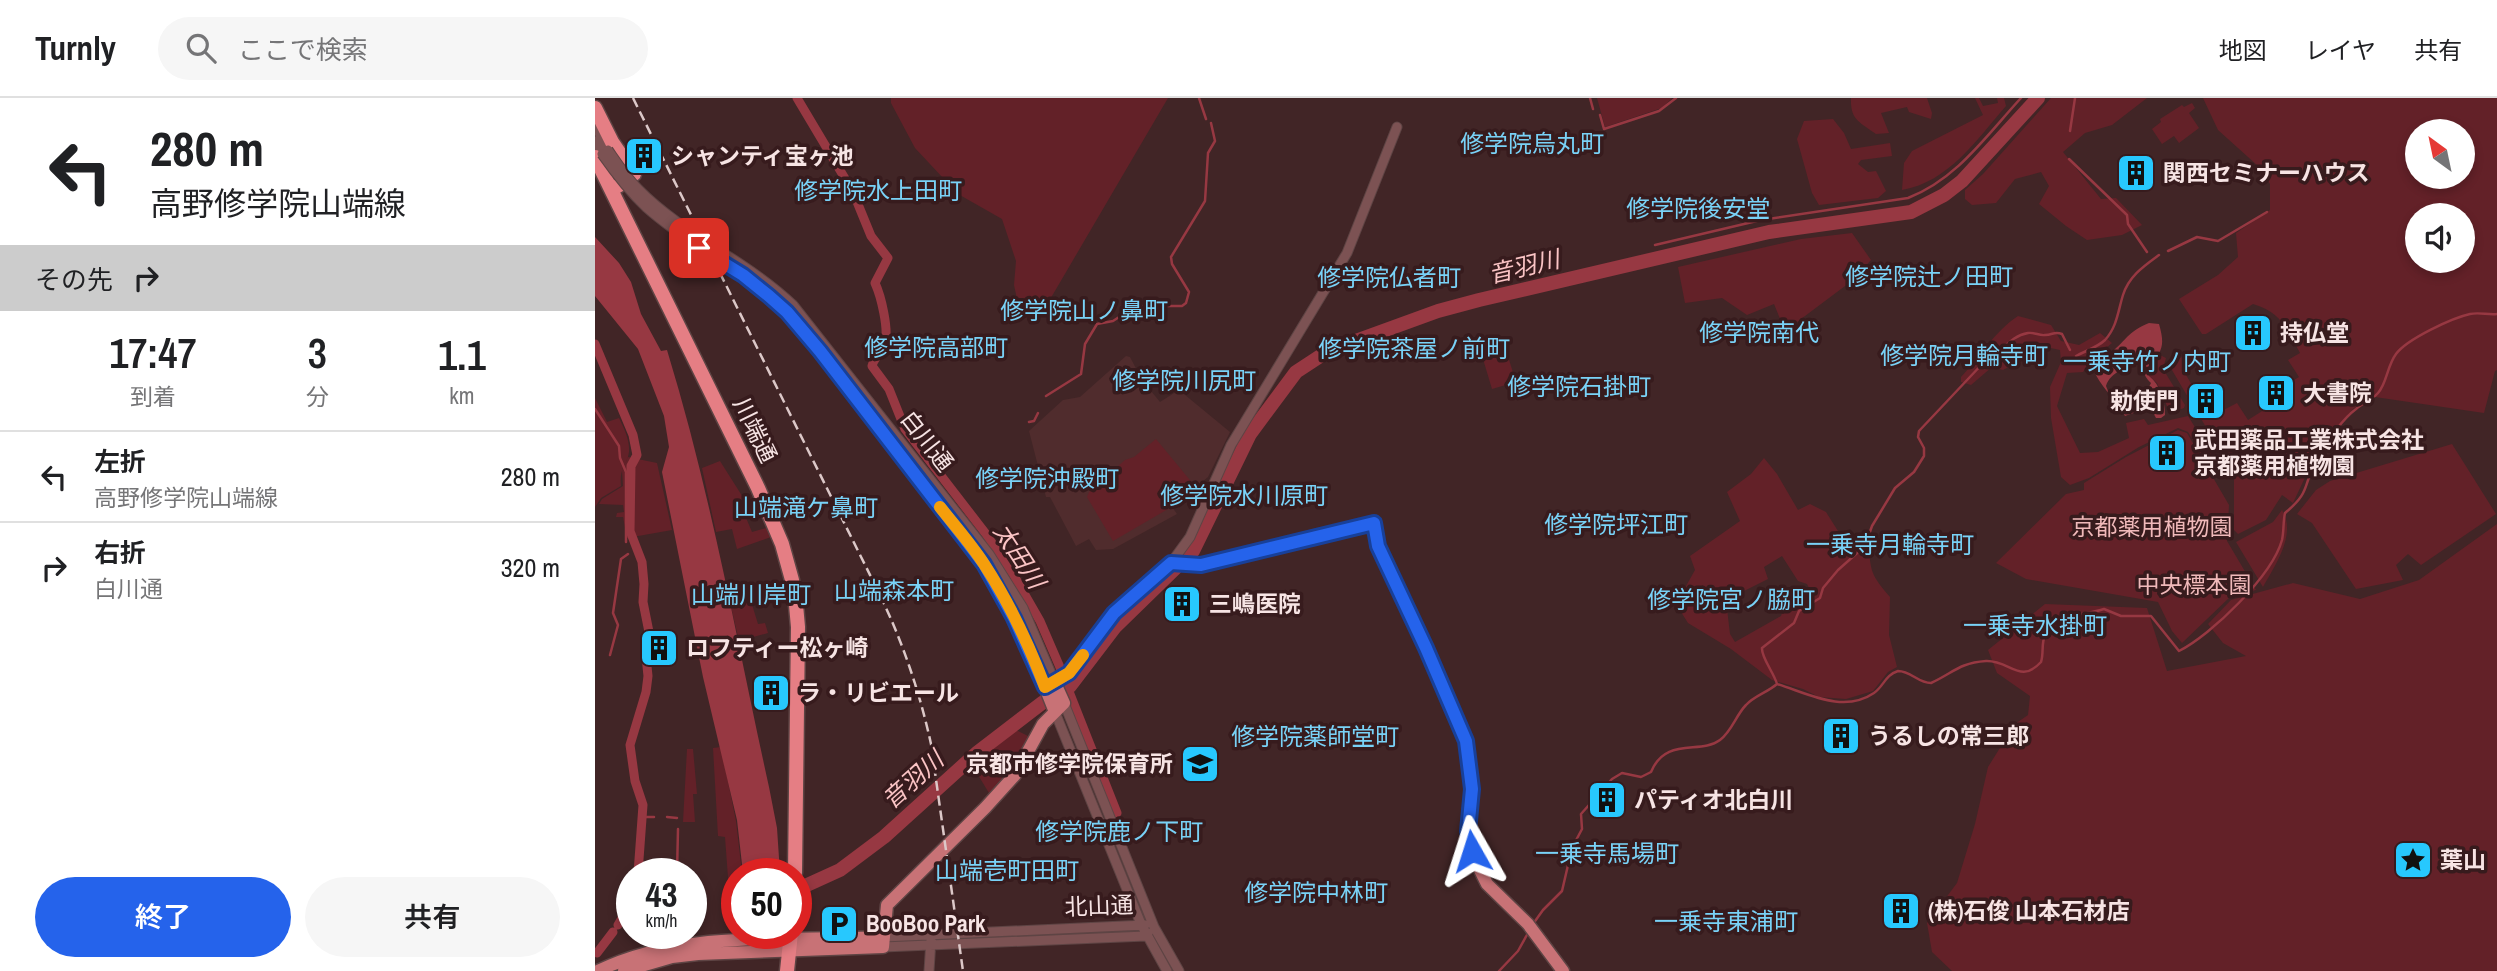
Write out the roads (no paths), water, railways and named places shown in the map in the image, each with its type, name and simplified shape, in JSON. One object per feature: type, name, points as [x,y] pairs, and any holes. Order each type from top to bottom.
[{"type":"highway","points":[[595,108],[612,142],[634,174],[613,190]]},
{"type":"highway","name":"川端通","points":[[602,154],[613,190],[752,476],[782,544],[792,580],[798,627],[795,858]]},
{"type":"highway","points":[[787,971],[788,949]]},
{"type":"main road","points":[[883,942],[887,905],[1015,775],[1055,696],[1114,613],[1178,564],[1212,562],[1374,523],[1378,546],[1466,741],[1472,789],[1468,831],[1472,851],[1487,884],[1532,928],[1563,971]]},
{"type":"main road","name":"北山通","points":[[812,942],[883,942]]},
{"type":"main road","name":"北山通","points":[[598,971],[671,946],[721,947]]},
{"type":"main road","name":"北山通","points":[[624,971],[673,957],[721,949]]},
{"type":"street","name":"白川通","points":[[595,125],[602,154]]},
{"type":"street","points":[[1178,564],[1231,445],[1347,253],[1397,127]]},
{"type":"street","name":"白川通","points":[[595,141],[618,177],[648,209],[699,248],[790,308],[984,564],[1055,696],[1154,927],[1179,971]]},
{"type":"street","name":"白川通","points":[[1055,696],[1141,924],[1167,971]]},
{"type":"street","name":"北山通","points":[[883,942],[1146,936],[1154,927],[1141,924],[931,940]]},
{"type":"street","points":[[929,971],[931,940]]},
{"type":"waterway","name":"太田川","points":[[797,98],[853,192],[871,236],[888,258],[875,283],[884,313],[886,337],[884,346],[872,366],[889,389],[905,429],[986,534],[1013,574],[1040,621],[1062,672]]},
{"type":"waterway","points":[[1199,98],[1206,119]]},
{"type":"waterway","points":[[1590,98],[1593,109]]},
{"type":"waterway","points":[[1600,115],[1604,129],[1659,111],[1676,98]]},
{"type":"waterway","points":[[1655,245],[1761,220],[1908,198],[1925,190],[1956,168],[2021,98]]},
{"type":"waterway","name":"音羽川","points":[[812,883],[840,870],[884,837],[978,752],[1042,703],[1070,686],[1115,627],[1193,551],[1250,434],[1296,372],[1328,351],[1438,311],[1479,300],[1769,232],[1911,212],[1944,195],[1962,181],[2038,98]]},
{"type":"waterway","points":[[2070,131],[2075,98]]},
{"type":"waterway","points":[[1046,396],[1081,374],[1085,344],[1097,324],[1113,321],[1136,306],[1182,306],[1186,303],[1189,292],[1172,264],[1171,257],[1205,201],[1208,153],[1215,141],[1211,123]]},
{"type":"waterway","points":[[2069,159],[2127,215],[2128,224],[2147,252]]},
{"type":"waterway","points":[[2168,251],[2197,237],[2218,241],[2267,212]]},
{"type":"waterway","points":[[2076,356],[2105,340],[2115,324],[2129,282],[2159,255]]},
{"type":"waterway","points":[[1533,924],[1562,891],[1572,848],[1582,829],[1581,814],[1612,779],[1622,773],[1641,777],[1651,772],[1665,754],[1720,740],[1746,705],[1777,684],[1825,700],[1850,702],[1874,693],[1890,675],[1898,671],[1931,683],[1963,666],[1977,662],[1994,662],[2021,672],[2027,671],[2034,669],[2041,662],[2045,635],[2056,622],[2104,609],[2121,616],[2151,616],[2179,651],[2192,643],[2239,603],[2266,570],[2282,540],[2285,513],[2303,493],[2325,446],[2350,414],[2378,393],[2396,354],[2430,330],[2462,316],[2473,313],[2497,314]]},
{"type":"waterway","points":[[1777,684],[1763,656],[1762,648],[1794,623],[1799,611],[1820,598],[1823,588],[1838,570],[1865,546],[1872,526],[1895,488],[1914,472],[1924,456],[1924,448],[1918,437],[1919,431],[1985,361],[2021,335],[2059,333],[2070,350]]},
{"type":"waterway","points":[[595,344],[633,435],[637,455],[631,466],[630,531],[642,562],[643,602],[649,632],[645,647],[648,676],[646,692],[630,745],[635,781],[643,805],[639,858]]},
{"type":"waterway","points":[[595,409],[619,446],[620,458],[626,472],[626,542]]},
{"type":"waterway","points":[[1029,422],[1034,421],[1038,413]]},
{"type":"waterway","points":[[610,655],[618,625],[613,613],[621,559],[628,554]]},
{"type":"waterway","name":"太田川","points":[[1066,684],[1117,813]]},
{"type":"waterway","points":[[642,817],[654,817]]},
{"type":"waterway","points":[[667,817],[677,818]]},
{"type":"waterway","points":[[677,858],[678,829]]},
{"type":"waterway","points":[[597,953],[613,932]]},
{"type":"waterway","points":[[1499,971],[1518,951],[1528,933]]},
{"type":"railway","points":[[633,98],[876,587],[901,644],[915,683],[931,744],[963,971]]},
{"type":"place","name":"シャンティ宝ヶ池","points":[[644,156]]},
{"type":"place","name":"関西セミナーハウス","points":[[2136,173]]},
{"type":"place","name":"持仏堂","points":[[2253,333]]},
{"type":"place","name":"大書院","points":[[2276,393]]},
{"type":"place","name":"勅使門","points":[[2206,401]]},
{"type":"place","name":"武田薬品工業株式会社 京都薬用植物園","points":[[2167,453]]},
{"type":"place","name":"三嶋医院","points":[[1182,604]]},
{"type":"place","name":"ロフティー松ヶ崎","points":[[659,648]]},
{"type":"place","name":"ラ・リビエール","points":[[771,693]]},
{"type":"place","name":"うるしの常三郎","points":[[1841,736]]},
{"type":"place","name":"京都市修学院保育所","points":[[1200,764]]},
{"type":"place","name":"パティオ北白川","points":[[1607,800]]},
{"type":"place","name":"葉山","points":[[2413,860]]},
{"type":"place","name":"(株)石俊 山本石材店","points":[[1901,911]]},
{"type":"place","name":"BooBoo Park","points":[[839,924]]},
{"type":"district","name":"修学院烏丸町","points":[[1532,144]]},
{"type":"district","name":"修学院水上田町","points":[[878,191]]},
{"type":"district","name":"修学院後安堂","points":[[1698,209]]},
{"type":"district","name":"修学院辻ノ田町","points":[[1929,277]]},
{"type":"district","name":"修学院仏者町","points":[[1389,278]]},
{"type":"district","name":"修学院山ノ鼻町","points":[[1084,311]]},
{"type":"district","name":"修学院南代","points":[[1759,333]]},
{"type":"district","name":"修学院高部町","points":[[936,348]]},
{"type":"district","name":"修学院茶屋ノ前町","points":[[1414,349]]},
{"type":"district","name":"修学院月輪寺町","points":[[1964,356]]},
{"type":"district","name":"一乗寺竹ノ内町","points":[[2147,362]]},
{"type":"district","name":"修学院川尻町","points":[[1184,381]]},
{"type":"district","name":"修学院石掛町","points":[[1579,387]]},
{"type":"district","name":"修学院沖殿町","points":[[1047,479]]},
{"type":"district","name":"修学院水川原町","points":[[1244,496]]},
{"type":"district","name":"山端滝ケ鼻町","points":[[806,508]]},
{"type":"district","name":"修学院坪江町","points":[[1616,525]]},
{"type":"district","name":"一乗寺月輪寺町","points":[[1890,545]]},
{"type":"district","name":"山端森本町","points":[[894,591]]},
{"type":"district","name":"山端川岸町","points":[[751,595]]},
{"type":"district","name":"修学院宮ノ脇町","points":[[1731,600]]},
{"type":"district","name":"一乗寺水掛町","points":[[2035,626]]},
{"type":"district","name":"修学院薬師堂町","points":[[1315,737]]},
{"type":"district","name":"修学院鹿ノ下町","points":[[1119,832]]},
{"type":"district","name":"一乗寺馬場町","points":[[1607,854]]},
{"type":"district","name":"山端壱町田町","points":[[1007,871]]},
{"type":"district","name":"修学院中林町","points":[[1316,893]]},
{"type":"district","name":"一乗寺東浦町","points":[[1726,922]]},
{"type":"park label","name":"京都薬用植物園","points":[[2152,527]]},
{"type":"park label","name":"中央標本園","points":[[2194,585]]}]
